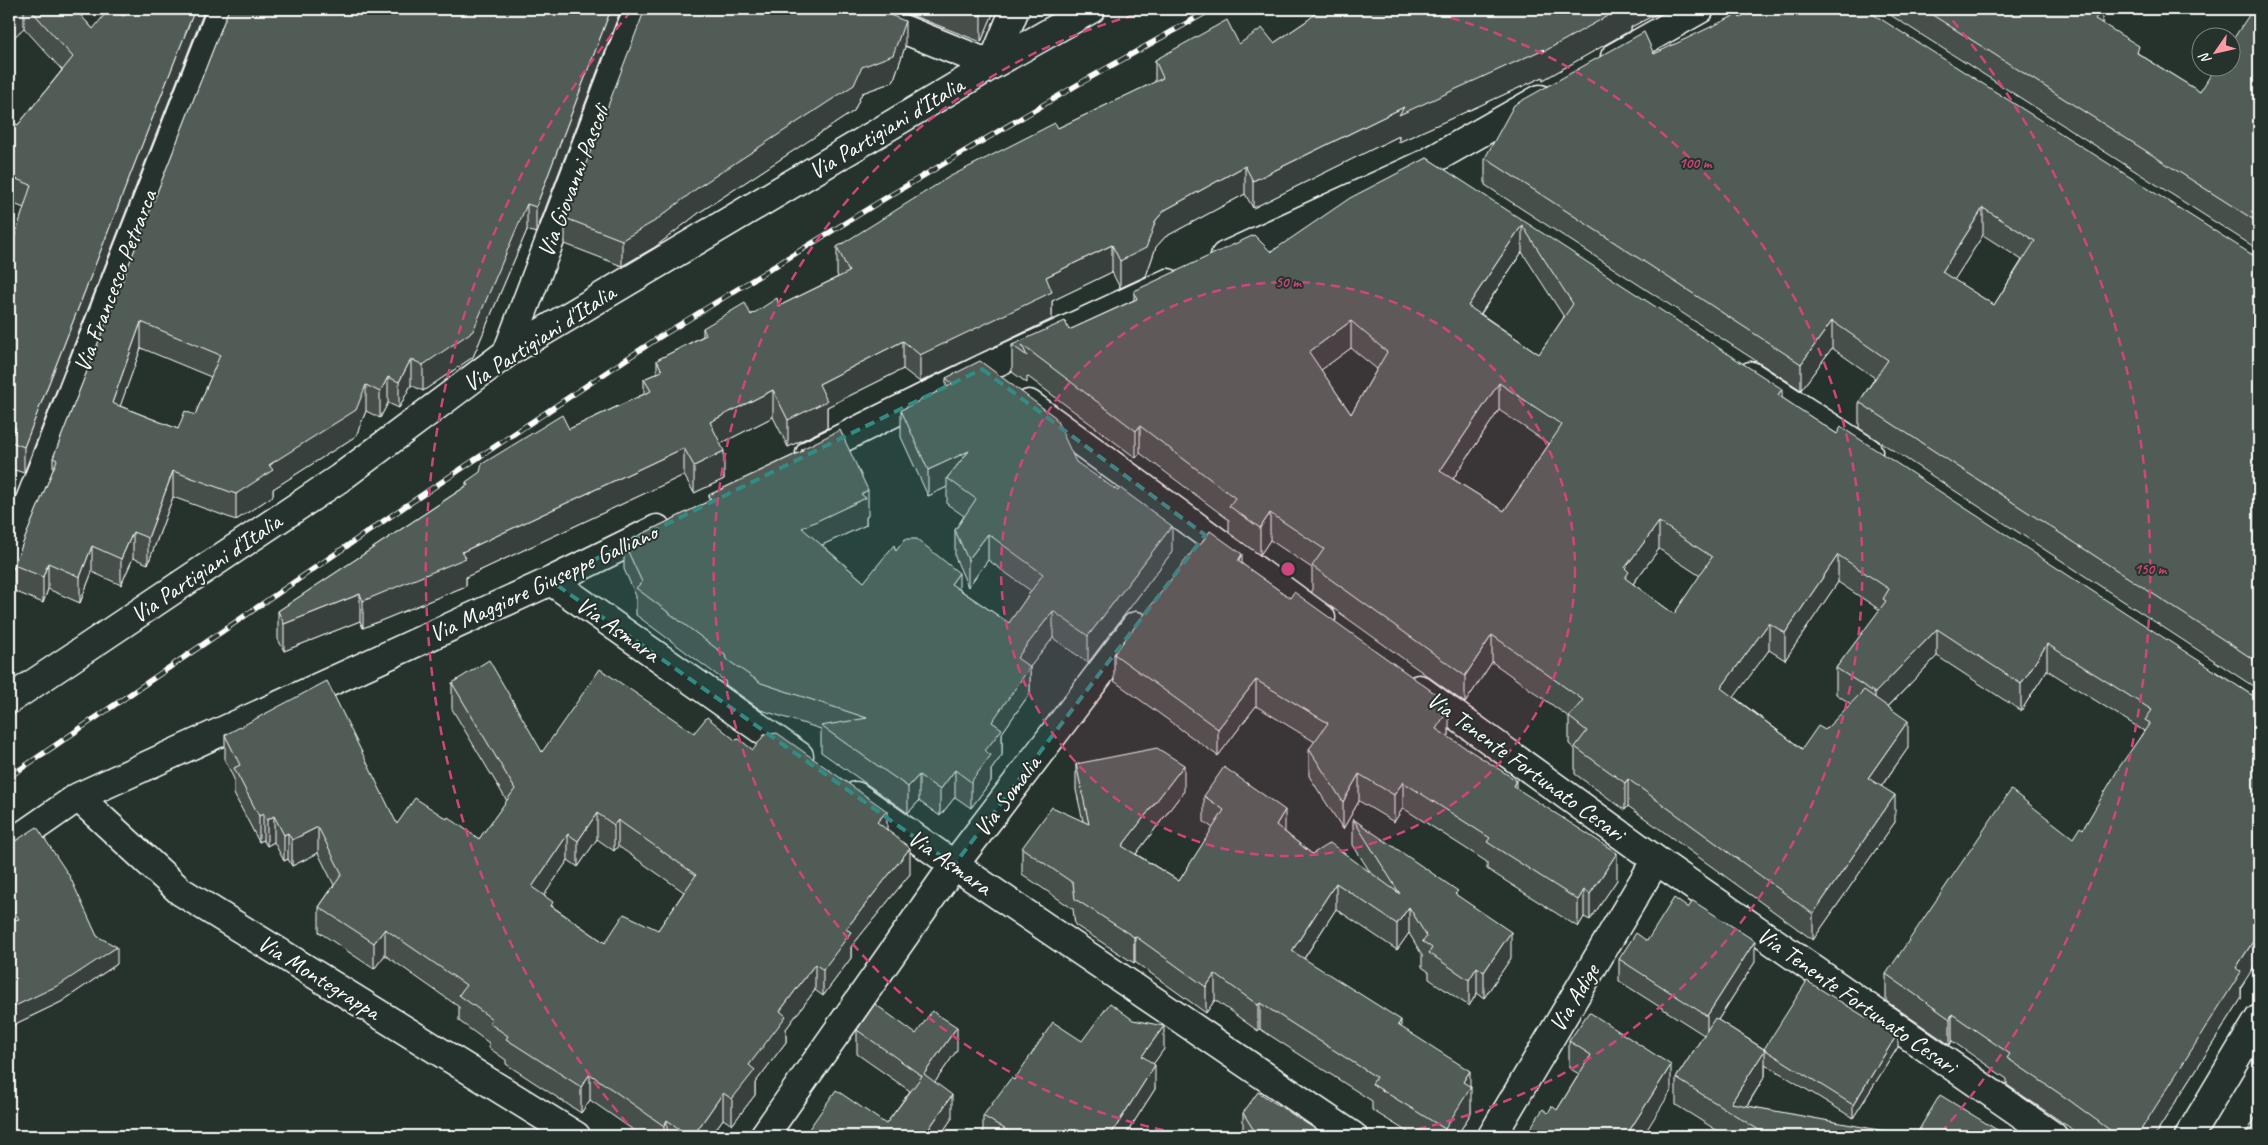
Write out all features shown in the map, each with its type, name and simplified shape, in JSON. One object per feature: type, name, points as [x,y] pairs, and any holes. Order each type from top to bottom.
[{"type":"street","name":"Via Francesco Petrarca","points":[[9,554],[222,9]]},
{"type":"street","name":"Via Giovanni Pascoli","points":[[507,353],[638,9]]},
{"type":"street","points":[[853,9],[992,65],[1015,9]]},
{"type":"street","name":"Via Partigiani d'Italia","points":[[9,700],[340,478],[507,353],[992,65],[1091,9]]},
{"type":"street","points":[[1597,67],[1700,9]]},
{"type":"street","points":[[788,464],[982,369],[1425,164],[1563,86]]},
{"type":"street","points":[[1425,164],[1450,180]]},
{"type":"street","points":[[1734,365],[1892,468]]},
{"type":"street","points":[[982,369],[1199,543],[1342,634]]},
{"type":"street","name":"Via Maggiore Giuseppe Galliano","points":[[9,845],[78,797],[551,581],[683,516]]},
{"type":"street","name":"Via Asmara","points":[[551,581],[954,865],[1353,1136]]},
{"type":"street","name":"Via Somalia","points":[[764,1136],[954,865],[1152,606]]},
{"type":"street","name":"Via Tenente Fortunato Cesari","points":[[1399,674],[1656,860],[2053,1136]]},
{"type":"street","name":"Via Montegrappa","points":[[78,797],[180,891],[576,1136]]},
{"type":"street","name":"Via Adige","points":[[1492,1136],[1656,860]]},
{"type":"street","points":[[2189,1136],[2259,1019]]},
{"type":"highlighted area","points":[[982,369],[1205,535],[954,865],[551,581]]},
{"type":"building","points":[[9,9],[17,9],[9,16]]},
{"type":"building","points":[[30,9],[75,9],[93,29],[109,9],[124,16],[127,9],[195,9],[24,447],[9,441],[16,428],[9,425],[9,243],[12,245],[31,185],[9,176],[9,121],[18,125],[73,57]]},
{"type":"building","points":[[229,9],[611,9],[536,207],[527,204],[473,331],[423,365],[411,359],[399,382],[388,377],[380,392],[366,385],[356,410],[269,465],[273,470],[236,494],[173,471],[148,538],[133,532],[121,559],[92,546],[80,577],[48,563],[43,577],[14,565],[57,460],[53,458]],"holes":[[[141,322],[220,355],[195,415],[185,411],[178,429],[112,403]]]},
{"type":"building","points":[[645,9],[875,9],[905,21],[893,55],[862,67],[854,85],[700,186],[655,221],[622,240],[565,218]]},
{"type":"building","points":[[963,9],[984,9],[981,16]]},
{"type":"building","points":[[1320,9],[1620,9],[1543,52],[1544,49],[1399,115],[1404,107],[1253,181],[1245,166],[1165,210],[1156,220],[1146,248],[1120,261],[1112,245],[1046,277],[1052,292],[920,355],[903,341],[819,384],[827,401],[788,420],[773,390],[710,422],[724,451],[694,466],[684,448],[462,552],[466,558],[363,601],[360,594],[284,624],[278,611],[468,485],[466,482],[480,472],[482,464],[562,415],[569,429],[651,391],[644,379],[662,371],[657,360],[706,335],[703,328],[745,303],[751,315],[777,298],[779,306],[849,272],[837,247],[949,177],[1055,123],[1058,128],[1163,78],[1155,60],[1227,20],[1239,44],[1262,28],[1274,43],[1308,20]]},
{"type":"building","points":[[1751,9],[1865,9],[2251,254],[2259,257],[2259,663],[1859,402],[1888,360],[1832,321],[1801,364],[1485,158],[1514,105],[1644,32],[1654,54],[1738,14],[1740,18]],"holes":[[[1983,208],[2035,241],[1994,305],[1942,272]]]},
{"type":"building","points":[[1923,9],[2102,9],[2095,19],[2139,46],[2137,53],[2200,92],[2209,78],[2240,78],[2240,29],[2253,9],[2259,9],[2259,223]]},
{"type":"building","points":[[1427,158],[1782,389],[1778,395],[1837,434],[1841,427],[2250,694],[2259,696],[2259,932],[2236,968],[2241,972],[2137,1136],[2118,1136],[2007,1058],[2010,1054],[1952,1014],[1950,1019],[1886,974],[2011,790],[2073,838],[2080,827],[2083,829],[2120,766],[2150,723],[2145,720],[2152,710],[2047,644],[2021,684],[1937,629],[1875,693],[1836,668],[1886,601],[1883,599],[1889,589],[1838,555],[1785,633],[1769,623],[1721,688],[1802,749],[1818,726],[1825,730],[1864,690],[1908,721],[1868,778],[1895,795],[1813,914],[1628,779],[1625,783],[1575,747],[1587,731],[1569,717],[1583,700],[1492,635],[1465,676],[1312,566],[1324,549],[1270,513],[1260,528],[1229,506],[1235,498],[1140,426],[1136,431],[1022,345],[1027,356],[1012,345],[1065,321],[1069,330],[1137,299],[1134,291],[1254,235],[1271,252],[1350,198]],"holes":[[[1522,225],[1573,304],[1539,354],[1468,306]],[[1351,321],[1387,352],[1351,414],[1309,352]],[[1499,383],[1562,425],[1504,511],[1440,471]],[[1659,522],[1712,557],[1674,614],[1625,578],[1629,572],[1625,568]]]},
{"type":"building","points":[[980,361],[1055,417],[1076,462],[1118,491],[1120,488],[1172,526],[1088,636],[1053,611],[1017,658],[1030,667],[992,722],[1002,729],[985,751],[991,755],[971,782],[955,770],[940,790],[919,775],[908,787],[821,726],[867,718],[761,683],[726,659],[725,655],[636,588],[642,582],[624,543],[711,500],[709,495],[803,451],[802,449],[840,430],[868,490],[861,494],[866,498],[802,528],[864,582],[894,545],[896,551],[905,539],[917,539],[959,573],[951,584],[1009,623],[1043,574],[988,534],[968,560],[955,530],[976,499],[947,478],[969,451],[928,470],[901,410],[953,384],[946,378]]},
{"type":"building","points":[[1210,531],[1242,554],[1238,561],[1290,598],[1294,592],[1447,702],[1445,705],[1449,709],[1436,729],[1516,780],[1513,786],[1617,853],[1590,894],[1584,890],[1578,900],[1487,842],[1490,838],[1403,782],[1394,795],[1359,774],[1343,802],[1309,749],[1328,723],[1256,680],[1218,729],[1114,654]]},
{"type":"building","points":[[489,660],[542,752],[600,669],[694,733],[707,717],[735,740],[739,739],[753,750],[764,735],[777,733],[887,811],[877,822],[910,848],[846,929],[851,932],[823,970],[815,964],[780,1011],[786,1016],[749,1065],[755,1070],[732,1099],[723,1093],[693,1136],[689,1136],[667,1120],[664,1126],[590,1074],[581,1087],[506,1039],[508,1036],[489,1023],[492,1019],[459,995],[466,985],[385,929],[374,943],[319,907],[342,874],[318,827],[292,840],[288,833],[284,835],[274,816],[267,820],[263,814],[259,816],[234,768],[240,765],[225,735],[327,681],[397,824],[415,798],[447,819],[448,817],[479,839],[515,789],[452,683]],"holes":[[[597,813],[614,825],[618,820],[696,875],[658,930],[624,914],[605,943],[551,906],[553,902],[532,887],[568,834],[578,841]]]},
{"type":"building","points":[[1157,748],[1184,765],[1122,846],[1179,881],[1224,810],[1204,796],[1224,767],[1285,810],[1276,825],[1312,854],[1330,843],[1400,894],[1353,819],[1458,891],[1455,894],[1511,932],[1484,972],[1477,967],[1469,980],[1429,953],[1432,948],[1422,941],[1427,937],[1409,907],[1397,924],[1336,883],[1292,951],[1401,1020],[1398,1025],[1470,1071],[1463,1082],[1471,1087],[1445,1129],[1372,1084],[1376,1077],[1260,1003],[1258,1005],[1215,974],[1206,987],[1135,936],[1075,899],[1073,883],[1022,848],[1052,807],[1089,824],[1076,764]]},
{"type":"building","points":[[37,827],[70,877],[97,936],[117,947],[61,984],[11,1008],[13,1010],[9,1013],[9,922],[19,919],[9,904],[9,843]]},
{"type":"building","points":[[1674,898],[1688,908],[1693,901],[1755,941],[1707,1016],[1619,959],[1636,933],[1647,941]]},
{"type":"building","points":[[1807,981],[1867,1018],[1869,1014],[1898,1033],[1853,1105],[1764,1049]]},
{"type":"building","points":[[1110,1003],[1133,1020],[1164,1026],[1142,1056],[1155,1065],[1110,1136],[1011,1136],[1013,1134],[983,1116],[1011,1078],[1014,1080],[1053,1022],[1082,1041]]},
{"type":"building","points":[[875,1004],[916,1034],[932,1011],[957,1027],[924,1074],[952,1095],[924,1136],[804,1136],[836,1090],[886,1124],[922,1076],[857,1030]]},
{"type":"building","points":[[1589,1012],[1671,1065],[1626,1136],[1525,1136],[1543,1109],[1548,1113],[1552,1106],[1557,1110],[1591,1055],[1569,1041]]},
{"type":"building","points":[[1715,1018],[1765,1050],[1731,1103],[1901,1134],[1899,1136],[1759,1136],[1762,1132],[1676,1078]]},
{"type":"building","points":[[1258,1092],[1326,1136],[1257,1136],[1243,1113]]},
{"type":"building","points":[[1940,1095],[2007,1136],[1915,1136]]},
{"type":"building","points":[[2259,1111],[2259,1136],[2250,1136],[2246,1134]]},
{"type":"railway","points":[[9,777],[407,505],[658,338],[884,199],[1077,85],[1212,9]]}]
